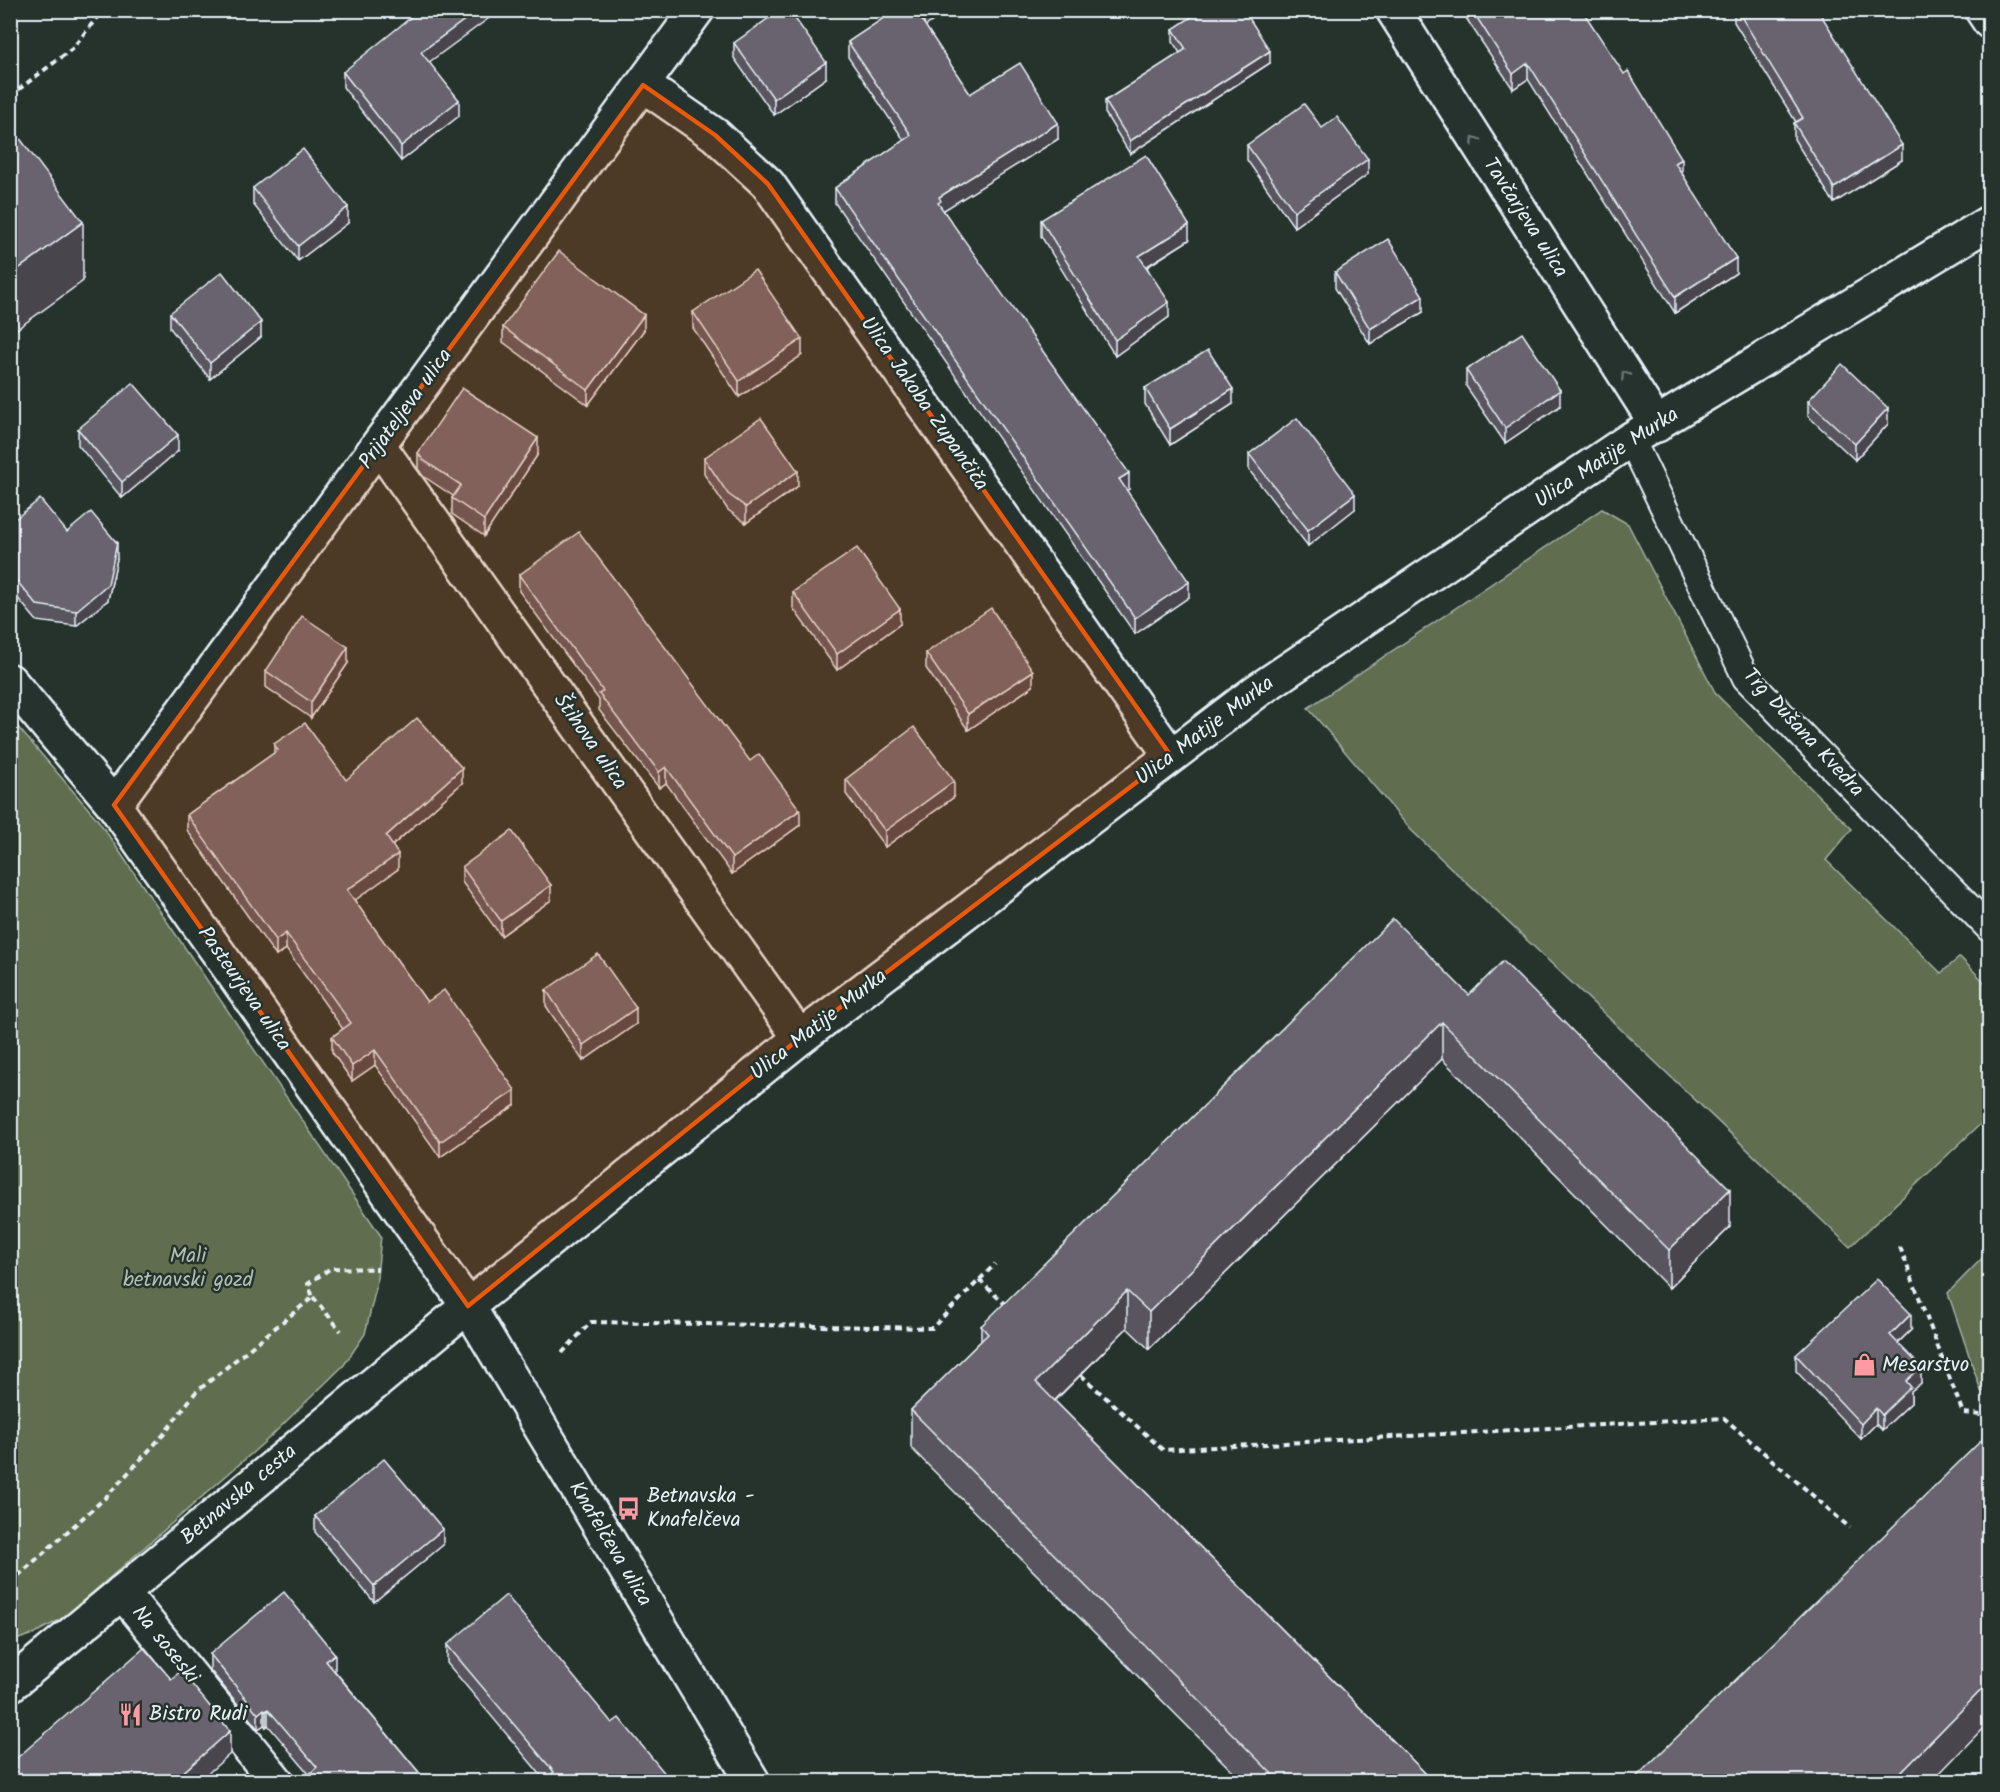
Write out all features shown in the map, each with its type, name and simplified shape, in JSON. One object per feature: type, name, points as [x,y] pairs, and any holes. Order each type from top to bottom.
[{"type":"street","name":"Prijateljeva ulica","points":[[114,805],[697,10]]},
{"type":"street","name":"Tavčarjeva ulica","points":[[1393,10],[1644,432]]},
{"type":"street","points":[[1982,10],[1989,22]]},
{"type":"street","name":"Ulica Jakoba Zupančiča","points":[[643,85],[715,135],[768,184],[1171,756]]},
{"type":"street","name":"Ulica Matije Murka","points":[[468,1306],[800,1038],[1257,691],[1644,432],[1989,222]]},
{"type":"street","name":"Štihova ulica","points":[[379,446],[800,1038]]},
{"type":"street","name":"Pasteurjeva ulica","points":[[10,681],[114,805],[468,1306]]},
{"type":"street","name":"Betnavska cesta","points":[[10,1685],[468,1306]]},
{"type":"street","name":"Knafelčeva ulica","points":[[468,1306],[753,1782]]},
{"type":"street","name":"Na soseski","points":[[122,1592],[277,1782]]},
{"type":"lane","name":"Trg Dušana Kvedra","points":[[1644,432],[1746,678],[1989,929]]},
{"type":"path","points":[[10,96],[72,49],[103,10]]},
{"type":"path","points":[[1900,1247],[1963,1413],[1989,1416]]},
{"type":"path","points":[[562,1353],[591,1322],[932,1328],[995,1264]]},
{"type":"path","points":[[340,1331],[313,1297],[308,1284],[331,1268],[378,1269]]},
{"type":"path","points":[[979,1280],[1009,1308]]},
{"type":"path","points":[[10,1583],[106,1497],[164,1434],[195,1393],[313,1297]]},
{"type":"path","points":[[1081,1374],[1162,1450],[1724,1418],[1850,1528]]},
{"type":"path","points":[[1980,1782],[1989,1772]]},
{"type":"highlighted area","points":[[643,85],[715,135],[768,184],[1171,756],[800,1038],[468,1306],[114,805]]},
{"type":"green space","points":[[1602,509],[1628,524],[1716,694],[1852,829],[1826,860],[1941,973],[1960,957],[1989,987],[1989,1116],[1850,1247],[1411,830],[1308,708]]},
{"type":"green space","name":"Mali betnavski gozd","points":[[11,719],[98,820],[381,1236],[376,1288],[365,1334],[344,1365],[268,1439],[65,1617],[35,1633],[11,1642]]},
{"type":"green space","points":[[1989,1251],[1989,1392],[1981,1391],[1948,1293]]},
{"type":"building","points":[[420,10],[478,10],[421,52],[459,100],[401,146],[343,72]]},
{"type":"building","points":[[780,10],[789,10],[826,62],[774,99],[734,43]]},
{"type":"building","points":[[896,10],[915,10],[970,94],[1020,63],[1058,123],[939,197],[941,201],[938,203],[1129,473],[1119,479],[1189,582],[1135,618],[835,188],[911,135],[848,42]]},
{"type":"building","points":[[1202,10],[1244,10],[1270,51],[1130,141],[1105,101],[1186,49],[1173,29]]},
{"type":"building","points":[[1472,10],[1582,10],[1624,74],[1628,71],[1682,159],[1675,163],[1736,258],[1675,297],[1528,63],[1513,74]]},
{"type":"building","points":[[1737,10],[1818,10],[1902,145],[1834,188],[1794,123],[1803,118]]},
{"type":"building","points":[[1304,104],[1322,128],[1337,117],[1368,159],[1294,211],[1247,145]]},
{"type":"building","points":[[12,128],[83,222],[10,275],[10,130]]},
{"type":"building","points":[[303,149],[348,207],[298,246],[253,188]]},
{"type":"building","points":[[1146,155],[1189,225],[1139,256],[1169,302],[1115,340],[1041,220]]},
{"type":"building","points":[[1388,239],[1423,296],[1370,329],[1335,272]]},
{"type":"building","points":[[559,251],[644,315],[588,390],[503,327]]},
{"type":"building","points":[[755,270],[802,339],[739,381],[693,312]]},
{"type":"building","points":[[222,272],[261,322],[210,363],[170,313]]},
{"type":"building","points":[[1522,333],[1560,390],[1505,428],[1466,370]]},
{"type":"building","points":[[1208,350],[1233,389],[1170,429],[1145,388]]},
{"type":"building","points":[[1842,364],[1888,408],[1855,444],[1808,401]]},
{"type":"building","points":[[133,383],[178,435],[122,482],[78,429]]},
{"type":"building","points":[[462,388],[538,438],[484,520],[452,498],[461,485],[423,460],[418,453]]},
{"type":"building","points":[[761,418],[798,471],[746,507],[728,494],[704,458]]},
{"type":"building","points":[[1297,418],[1355,494],[1308,530],[1249,454]]},
{"type":"building","points":[[40,499],[67,532],[91,512],[117,543],[108,584],[76,611],[37,605],[10,573],[10,523]]},
{"type":"building","points":[[579,532],[750,761],[759,754],[800,810],[732,858],[666,767],[659,772],[599,694],[603,691],[519,575]]},
{"type":"building","points":[[857,548],[900,609],[837,654],[793,592]]},
{"type":"building","points":[[991,608],[1033,671],[968,714],[926,653]]},
{"type":"building","points":[[302,616],[348,647],[311,702],[266,671]]},
{"type":"building","points":[[417,718],[462,768],[386,836],[398,854],[347,890],[427,1002],[444,990],[515,1090],[440,1142],[375,1050],[352,1066],[332,1037],[351,1023],[286,933],[276,940],[187,815],[278,750],[274,744],[305,723],[346,780]]},
{"type":"building","points":[[914,727],[954,781],[885,831],[846,779]]},
{"type":"building","points":[[512,831],[551,885],[501,921],[462,867]]},
{"type":"building","points":[[1393,919],[1469,995],[1503,961],[1730,1189],[1669,1250],[1442,1022],[1149,1312],[1127,1291],[1036,1382],[1434,1782],[1280,1782],[911,1410],[988,1334],[981,1326]]},
{"type":"building","points":[[598,954],[636,1008],[583,1045],[546,990]]},
{"type":"building","points":[[1877,1279],[1911,1314],[1890,1335],[1921,1367],[1906,1381],[1911,1387],[1882,1415],[1876,1408],[1861,1424],[1796,1355]]},
{"type":"building","points":[[1989,1433],[1989,1682],[1891,1782],[1631,1782]]},
{"type":"building","points":[[384,1459],[443,1529],[374,1586],[315,1516]]},
{"type":"building","points":[[284,1592],[335,1654],[326,1661],[427,1782],[301,1782],[317,1767],[268,1709],[258,1714],[210,1654]]},
{"type":"building","points":[[506,1595],[612,1723],[619,1718],[672,1782],[543,1782],[554,1772],[447,1645]]},
{"type":"building","points":[[144,1648],[171,1679],[181,1671],[230,1731],[172,1782],[10,1782],[10,1764]]},
{"type":"place","name":"Mesarstvo","points":[[1864,1365]]},
{"type":"place","name":"Betnavska - Knafelčeva","points":[[629,1508]]},
{"type":"place","name":"Bistro Rudi","points":[[131,1714]]}]
